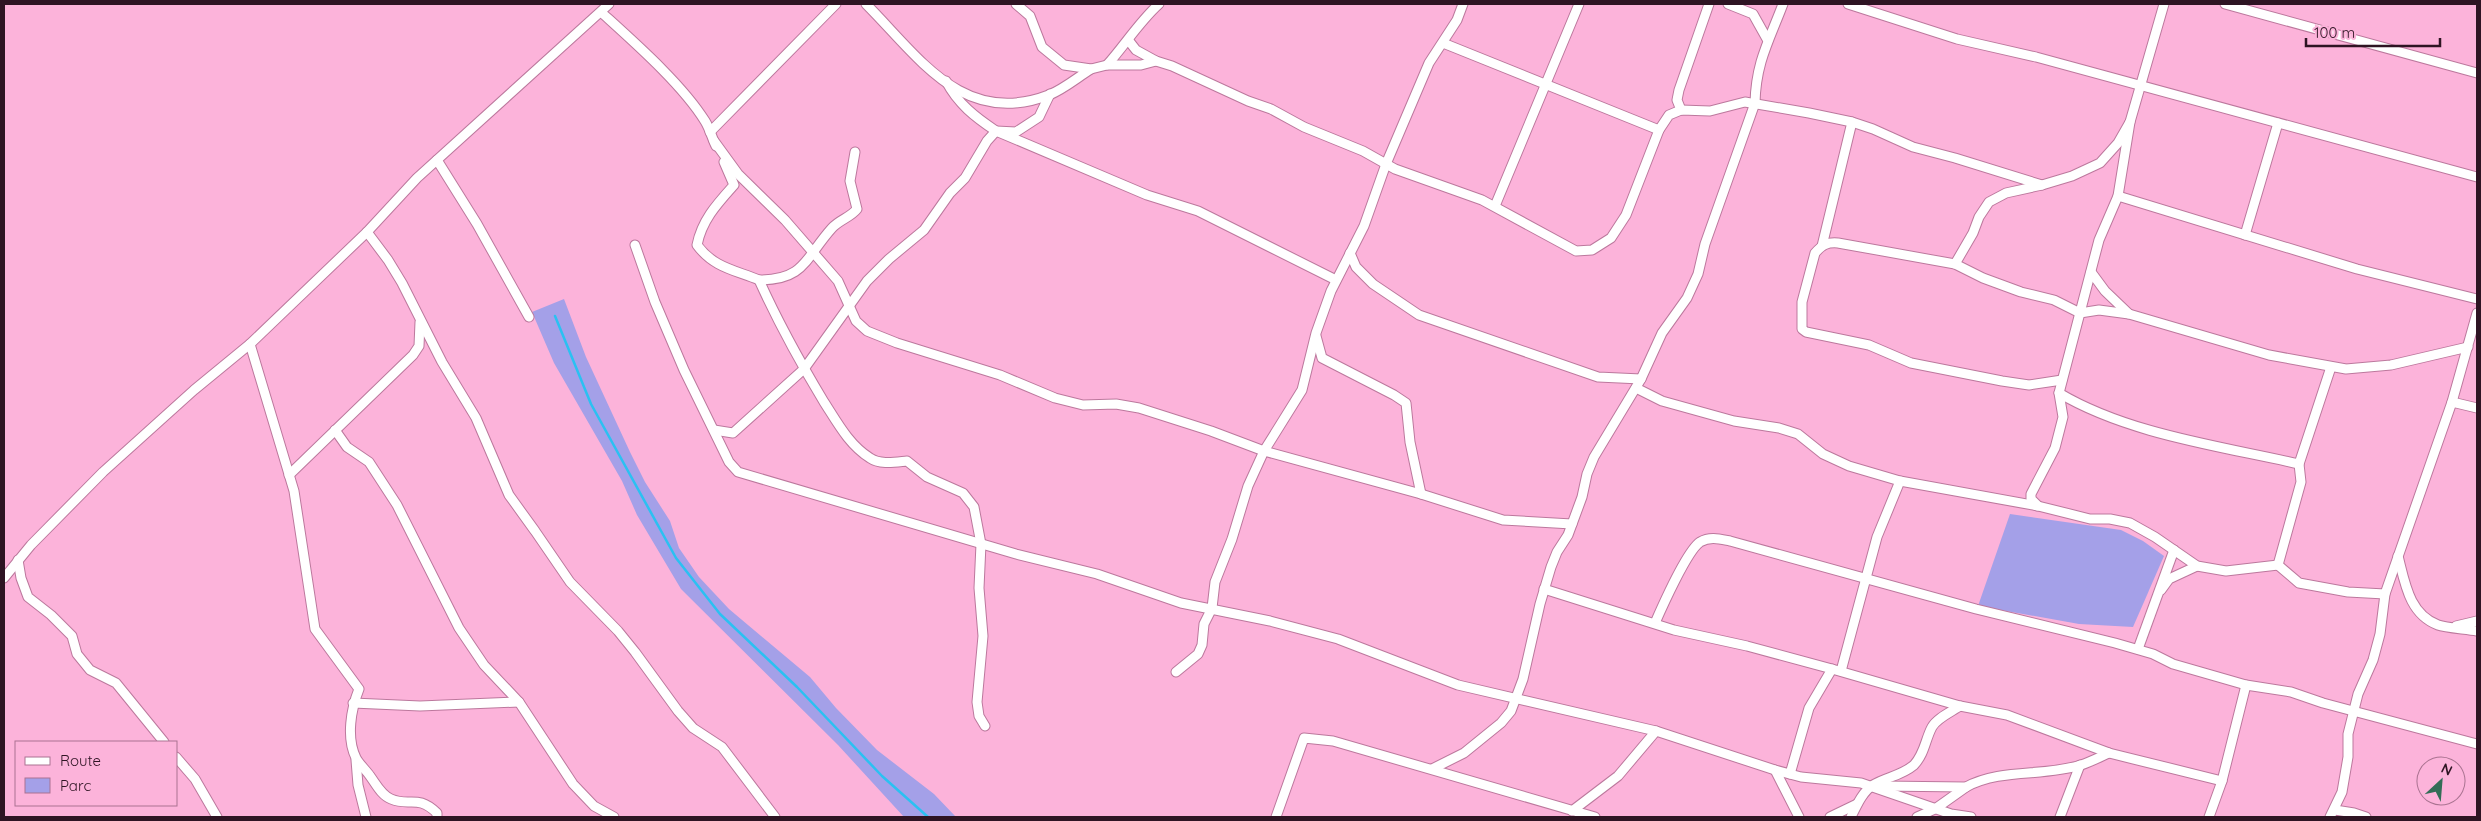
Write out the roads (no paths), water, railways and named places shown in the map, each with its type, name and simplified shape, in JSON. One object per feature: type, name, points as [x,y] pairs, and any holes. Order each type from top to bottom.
[{"type":"street","points":[[4,578],[18,560],[102,472],[194,390],[250,344],[367,232],[417,178],[608,4]]},
{"type":"street","points":[[710,132],[836,4]]},
{"type":"street","points":[[866,4],[916,58],[956,91],[991,104],[1018,102],[1050,94],[1091,69],[1107,65],[1141,65],[1156,61]]},
{"type":"street","points":[[1016,4],[1030,16],[1042,47],[1064,65],[1091,69]]},
{"type":"street","points":[[1107,65],[1129,41],[1139,22],[1157,4]]},
{"type":"street","points":[[1176,672],[1198,654],[1202,646],[1204,624],[1212,608],[1215,582],[1232,539],[1248,486],[1264,451],[1302,390],[1316,333],[1336,280],[1364,226],[1386,164],[1430,63],[1458,20],[1463,4]]},
{"type":"street","points":[[1494,206],[1579,4]]},
{"type":"street","points":[[1681,110],[1677,100],[1679,90],[1709,4]]},
{"type":"street","points":[[1728,4],[1753,14],[1767,39]]},
{"type":"street","points":[[1432,769],[1464,753],[1501,723],[1511,711],[1523,679],[1544,590],[1557,552],[1572,524],[1594,457],[1636,388],[1662,334],[1687,298],[1698,274],[1705,244],[1755,103],[1756,80],[1767,39],[1783,4]]},
{"type":"street","points":[[1848,4],[1958,39],[2036,57],[2477,177]]},
{"type":"street","points":[[2038,506],[2032,499],[2032,494],[2055,448],[2063,417],[2059,393],[2062,380],[2099,240],[2118,196],[2130,122],[2164,4]]},
{"type":"street","points":[[2225,4],[2477,73]]},
{"type":"street","points":[[601,12],[638,45],[688,99],[706,122],[734,185],[708,215],[699,232],[697,245],[705,257],[718,266],[759,280],[779,280],[791,275],[834,227],[857,209],[850,181],[856,152]]},
{"type":"street","points":[[1129,41],[1136,50],[1156,61],[1172,66],[1248,101],[1271,108],[1304,127],[1386,164],[1494,206],[1576,251],[1592,250],[1611,238],[1626,214],[1659,130],[1669,115],[1681,110],[1710,111],[1745,102],[1852,122],[1913,147],[2042,185]]},
{"type":"street","points":[[1443,42],[1659,130]]},
{"type":"street","points":[[946,82],[955,98],[977,118],[996,131],[1147,195],[1198,211],[1336,280]]},
{"type":"street","points":[[996,131],[1016,132],[1039,117],[1050,94]]},
{"type":"street","points":[[1822,246],[1852,122]]},
{"type":"street","points":[[1955,264],[1989,202],[2006,193],[2072,176],[2100,163],[2118,143],[2130,122]]},
{"type":"street","points":[[2245,236],[2278,123]]},
{"type":"street","points":[[714,430],[733,432],[804,370],[867,280],[924,230],[950,193],[964,178],[987,141],[996,131]]},
{"type":"street","points":[[714,141],[738,174],[785,220],[838,281],[856,321],[867,331],[897,343],[1000,375],[1055,398],[1083,404],[1116,404],[1139,408],[1211,431],[1264,451],[1421,494],[1503,520],[1572,524]]},
{"type":"street","points":[[437,160],[477,224],[529,317]]},
{"type":"street","points":[[2118,196],[2357,269],[2477,299]]},
{"type":"street","points":[[367,232],[388,260],[420,322],[476,418],[509,495],[570,582],[618,630],[678,711],[693,728],[722,747],[775,817]]},
{"type":"street","points":[[2062,380],[2044,385],[2002,381],[1911,363],[1869,345],[1806,332],[1802,329],[1801,324],[1802,302],[1815,253],[1829,242],[1955,264],[1983,278],[2029,295],[2054,300],[2080,312],[2099,310],[2130,314],[2269,355],[2346,370],[2391,365],[2468,347]]},
{"type":"street","points":[[635,245],[655,302],[684,370],[729,462],[738,472],[981,544],[1097,574],[1182,603],[1212,608],[1338,639],[1458,684],[1656,731],[1790,774],[1872,786],[1966,788]]},
{"type":"street","points":[[1350,253],[1356,268],[1374,284],[1419,316],[1598,377],[1641,379]]},
{"type":"street","points":[[2091,272],[2105,291],[2130,314]]},
{"type":"street","points":[[759,280],[780,327],[844,434],[869,458],[888,463],[907,461],[927,477],[964,493],[974,508],[981,544],[979,588],[983,636],[978,674],[977,702],[979,716],[985,726]]},
{"type":"street","points":[[2366,817],[2354,813],[2333,814],[2342,792],[2348,757],[2348,734],[2380,634],[2385,594],[2452,402],[2477,313]]},
{"type":"street","points":[[289,476],[413,355],[419,346],[420,322]]},
{"type":"street","points":[[1316,333],[1322,358],[1394,394],[1406,404],[1410,442],[1421,494]]},
{"type":"street","points":[[250,344],[294,491],[315,629],[358,690],[353,703],[352,749],[356,760],[358,785],[366,817]]},
{"type":"street","points":[[2278,565],[2301,482],[2299,464],[2331,367]]},
{"type":"street","points":[[1636,388],[1662,401],[1734,421],[1780,428],[1798,434],[1823,454],[1848,466],[1900,481],[2130,524],[2198,566],[2226,571],[2278,565],[2299,583],[2354,592],[2385,594]]},
{"type":"street","points":[[2059,393],[2102,416],[2173,435],[2299,464]]},
{"type":"street","points":[[2452,402],[2477,408]]},
{"type":"street","points":[[335,430],[348,447],[369,462],[397,505],[458,628],[484,665],[520,702],[573,784],[594,806],[614,817]]},
{"type":"street","points":[[1790,774],[1809,708],[1837,670],[1885,512],[1900,481]]},
{"type":"street","points":[[1655,623],[1674,581],[1699,543],[1710,538],[1730,541],[1976,609],[2138,649],[2173,664],[2246,685],[2290,692],[2477,744]]},
{"type":"street","points":[[2138,649],[2174,550]]},
{"type":"street","points":[[2398,556],[2410,599],[2421,614],[2439,625],[2477,631]]},
{"type":"street","points":[[18,560],[21,578],[28,597],[51,615],[72,636],[77,654],[90,670],[116,683],[163,741]]},
{"type":"street","points":[[2156,596],[2169,579],[2198,566]]},
{"type":"street","points":[[1544,590],[1674,630],[1748,646],[1960,706],[2006,715],[2109,753],[2222,782]]},
{"type":"street","points":[[2454,626],[2477,620]]},
{"type":"street","points":[[2209,817],[2222,782],[2246,685]]},
{"type":"street","points":[[353,703],[420,706],[520,702]]},
{"type":"street","points":[[1851,817],[1857,804],[1872,786],[1903,774],[1912,766],[1926,748],[1932,727],[1960,706]]},
{"type":"street","points":[[1572,811],[1618,776],[1656,731]]},
{"type":"street","points":[[1276,817],[1304,738],[1333,741],[1595,817]]},
{"type":"street","points":[[1917,817],[1935,809],[1976,782],[2004,775],[2080,765],[2109,753]]},
{"type":"street","points":[[178,759],[195,778],[216,817]]},
{"type":"street","points":[[356,760],[380,791],[390,799],[420,801],[437,813],[437,817]]},
{"type":"street","points":[[2060,817],[2080,765]]},
{"type":"street","points":[[1775,770],[1799,817]]},
{"type":"street","points":[[1872,786],[1935,809],[1971,817]]},
{"type":"street","points":[[1830,817],[1857,804]]},
{"type":"waterway","points":[[555,316],[591,404],[676,558],[720,614],[797,687],[882,776],[928,817]]}]
